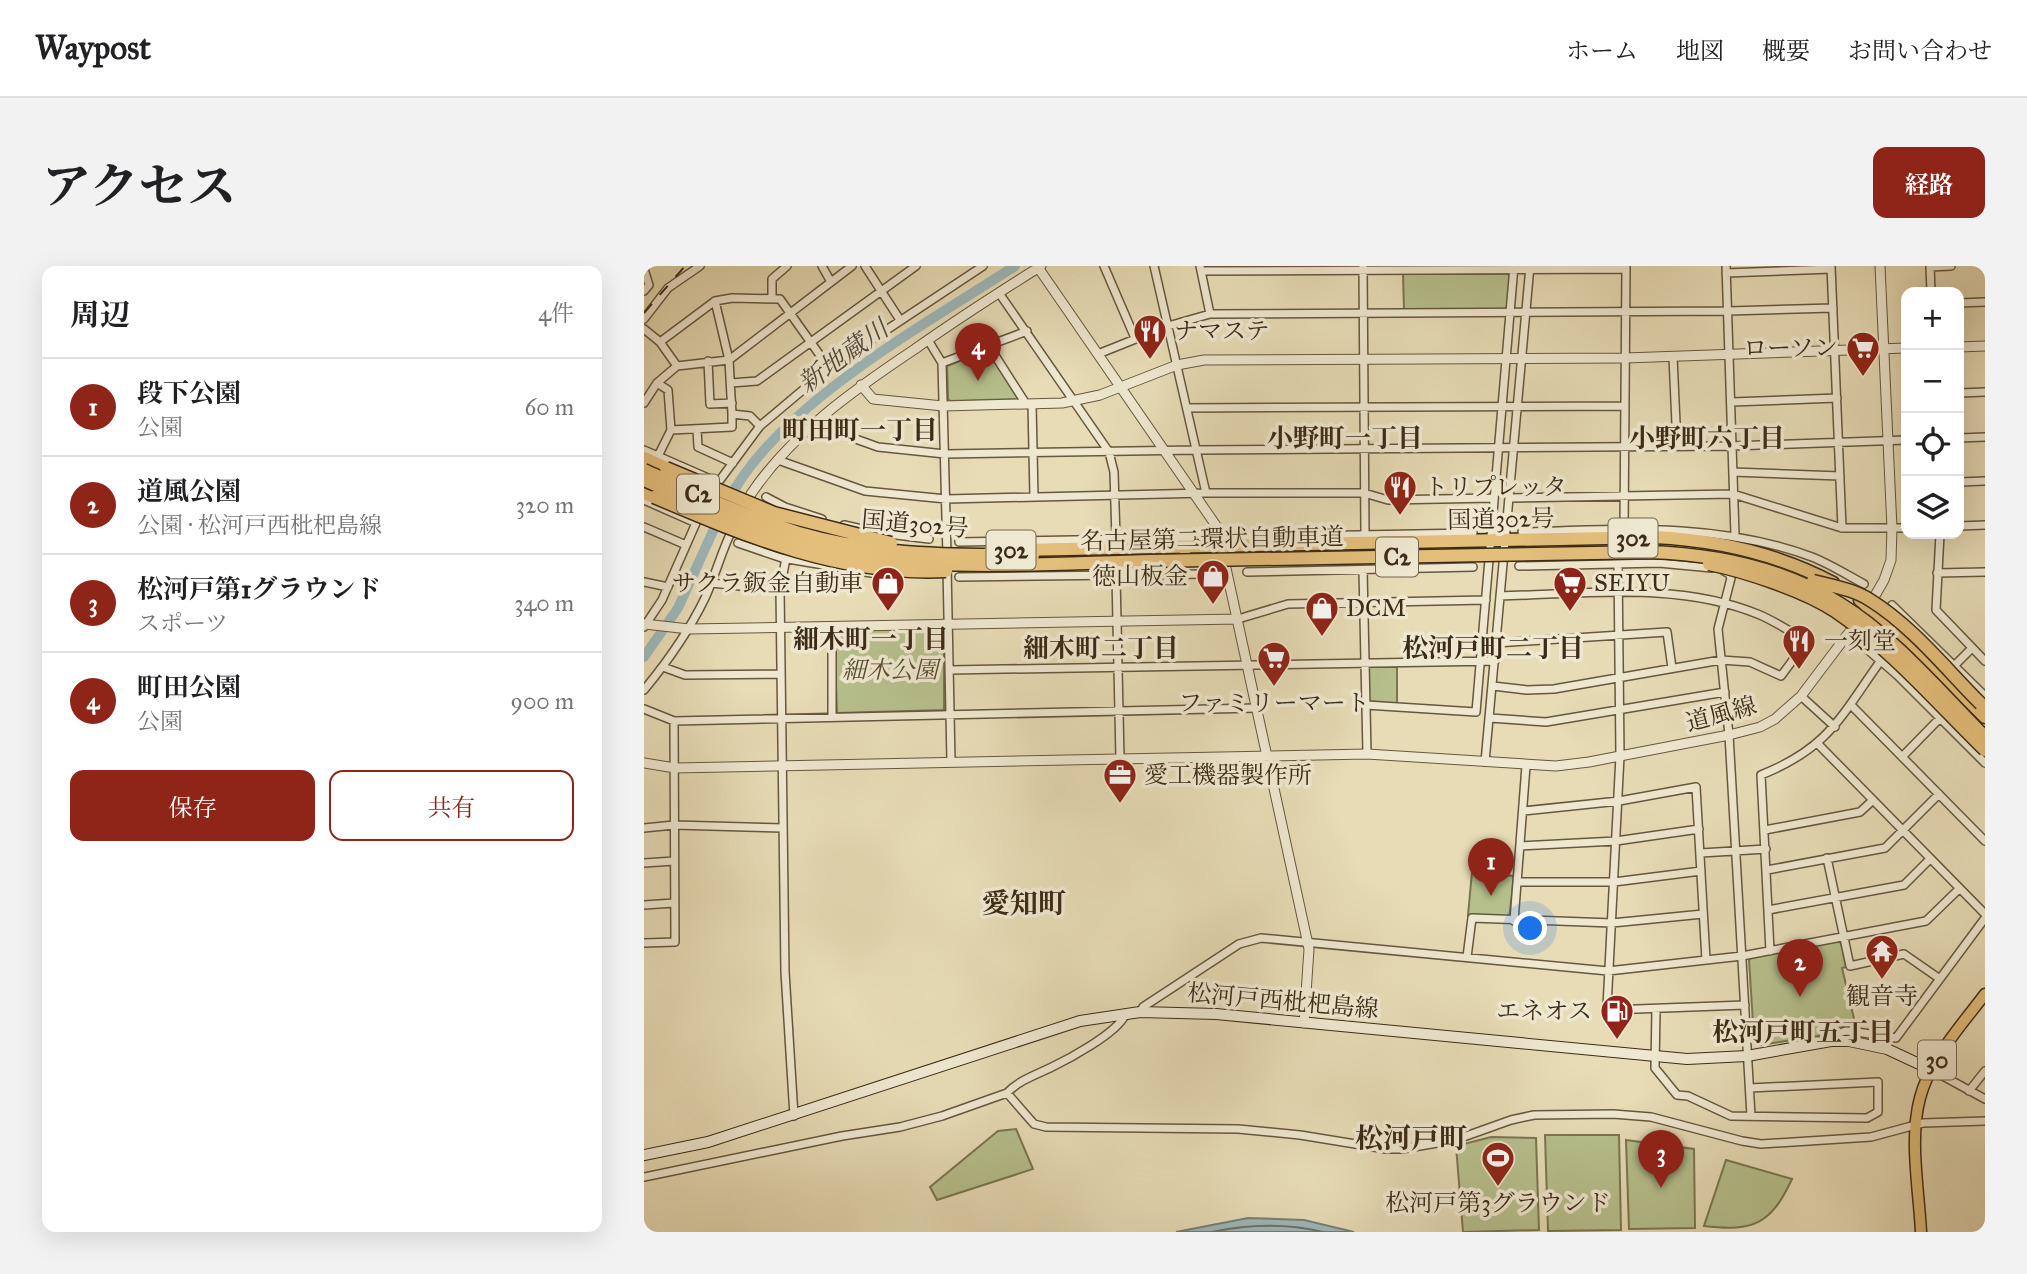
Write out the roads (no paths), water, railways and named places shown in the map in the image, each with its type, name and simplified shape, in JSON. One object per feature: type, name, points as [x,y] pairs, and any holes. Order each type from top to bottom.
[{"type":"highway","points":[[644,458],[774,513],[881,541],[1033,559]]},
{"type":"highway","name":"国道302号","points":[[644,468],[804,529],[892,546],[946,550],[992,545],[1016,550],[1153,543],[1280,545],[1423,538],[1454,541],[1654,537],[1704,541],[1763,553],[1869,606],[1984,707]]},
{"type":"highway","name":"名古屋第二環状自動車道","points":[[644,468],[752,517],[828,540],[909,553],[1033,559],[1684,553],[1738,562],[1788,578],[1839,603],[1880,634],[1985,737]]},
{"type":"highway","name":"国道302号","points":[[644,482],[673,496],[714,495]]},
{"type":"highway","name":"名古屋第二環状自動車道","points":[[644,482],[751,526],[828,549],[912,562],[1555,546],[1684,546],[1741,555],[1815,578],[1843,596],[1886,628],[1985,726]]},
{"type":"highway","points":[[647,497],[755,539],[795,552],[852,564],[908,572],[944,572],[1033,559]]},
{"type":"highway","points":[[1555,554],[1648,557],[1698,562],[1797,592],[1832,609],[1875,642],[1985,750]]},
{"type":"highway","points":[[1815,578],[1869,599],[1885,611],[1915,637],[1984,707]]},
{"type":"main road","name":"30","points":[[1921,1232],[1916,1131],[1920,1098],[1931,1070],[1985,994]]},
{"type":"main road","name":"松河戸西枇杷島線","points":[[644,1155],[708,1142],[794,1116],[1080,1021],[1140,1013],[1194,1013],[1687,1059],[1747,1056],[1834,1041],[1868,1043],[1931,1070]]},
{"type":"street","points":[[644,319],[668,288],[700,266]]},
{"type":"street","points":[[772,299],[772,279],[787,266]]},
{"type":"street","points":[[822,266],[831,282]]},
{"type":"street","points":[[644,403],[657,383],[677,366],[729,360],[852,266]]},
{"type":"street","points":[[865,266],[900,320]]},
{"type":"street","points":[[731,383],[757,381],[916,266]]},
{"type":"street","points":[[644,450],[717,481],[761,426],[829,368],[971,269],[983,266]]},
{"type":"street","points":[[1104,266],[1135,338]]},
{"type":"street","points":[[1154,266],[1206,493]]},
{"type":"street","name":"道風線","points":[[644,763],[675,768],[1367,754],[1556,766],[1620,756],[1760,727],[1776,719],[1801,696],[1869,606],[1884,580],[1891,559],[1892,528],[1880,266]]},
{"type":"street","points":[[1931,287],[1930,267],[1951,266]]},
{"type":"street","points":[[644,690],[663,667],[711,583],[742,507],[778,460],[814,424],[861,385],[1038,267],[1215,523],[1269,756],[1308,943],[1304,1023]]},
{"type":"street","points":[[1735,536],[1726,269],[1831,267],[1842,528]]},
{"type":"street","points":[[1363,268],[1364,535]]},
{"type":"street","points":[[1366,705],[1476,712],[1514,268]]},
{"type":"street","points":[[1485,762],[1530,268]]},
{"type":"street","points":[[1210,314],[1201,269],[1626,268],[1624,528]]},
{"type":"street","points":[[644,269],[649,278],[649,285],[644,291]]},
{"type":"street","points":[[999,293],[1109,452],[1114,472],[1115,539]]},
{"type":"street","points":[[660,342],[715,301],[732,298],[780,299],[829,368]]},
{"type":"street","points":[[671,430],[732,427],[729,360],[715,301]]},
{"type":"street","points":[[1964,303],[1985,302]]},
{"type":"street","points":[[1098,354],[1168,326],[1210,314],[1728,311],[1833,307]]},
{"type":"street","points":[[644,329],[660,342],[677,366]]},
{"type":"street","points":[[942,363],[1027,331]]},
{"type":"street","points":[[928,340],[942,363],[951,762]]},
{"type":"street","points":[[989,346],[1029,404],[1034,453],[1034,497]]},
{"type":"street","points":[[1964,347],[1985,346]]},
{"type":"street","points":[[861,385],[873,400],[943,406],[1029,404],[1075,402],[1177,365],[1204,360],[1625,358],[1901,348]]},
{"type":"street","points":[[1673,357],[1677,446]]},
{"type":"street","points":[[708,361],[710,404],[732,404]]},
{"type":"street","points":[[657,383],[668,390],[671,430],[659,456]]},
{"type":"street","points":[[1964,393],[1985,393]]},
{"type":"street","points":[[1731,402],[1837,398]]},
{"type":"street","points":[[1187,408],[1624,406]]},
{"type":"street","points":[[732,414],[750,416],[761,426]]},
{"type":"street","points":[[814,424],[878,447],[944,454],[1732,446],[1901,440]]},
{"type":"street","points":[[697,429],[698,447],[733,463]]},
{"type":"street","points":[[1964,438],[1985,437]]},
{"type":"street","points":[[778,460],[865,491],[946,499],[1206,493],[1364,493],[1388,500],[1493,498]]},
{"type":"street","points":[[681,466],[691,486]]},
{"type":"street","points":[[1733,472],[1840,476]]},
{"type":"street","points":[[1964,482],[1985,481]]},
{"type":"street","points":[[1509,498],[1734,494],[1842,528],[1901,528]]},
{"type":"street","points":[[647,497],[696,523],[668,587],[646,625],[684,628],[1238,619],[1287,604],[1486,600]]},
{"type":"street","points":[[766,497],[785,507],[833,522],[880,533],[929,539]]},
{"type":"street","points":[[825,566],[804,529],[811,526],[825,527],[833,522]]},
{"type":"street","points":[[1964,526],[1985,525]]},
{"type":"street","points":[[644,527],[686,545]]},
{"type":"street","points":[[1521,532],[1624,528],[1735,536],[1776,545],[1815,558],[1864,584]]},
{"type":"street","points":[[880,533],[892,546],[880,574]]},
{"type":"street","points":[[1240,537],[1364,535],[1423,538],[1473,533]]},
{"type":"street","points":[[1258,545],[1269,537]]},
{"type":"street","points":[[959,542],[992,545],[1115,539],[1153,543]]},
{"type":"street","points":[[1568,539],[1589,565]]},
{"type":"street","points":[[1940,539],[1936,610],[1985,661]]},
{"type":"street","points":[[1425,568],[1454,541]]},
{"type":"street","points":[[1164,575],[1191,542]]},
{"type":"street","points":[[738,544],[825,566],[880,574],[930,576]]},
{"type":"street","points":[[1280,545],[1305,571]]},
{"type":"street","points":[[1016,550],[1029,576]]},
{"type":"street","points":[[786,558],[780,590],[785,972],[794,1116]]},
{"type":"street","points":[[1815,558],[1815,578]]},
{"type":"street","points":[[1618,564],[1619,801],[1607,1007],[1610,1010],[1745,1005]]},
{"type":"street","points":[[1519,566],[1687,565],[1725,571],[1731,578],[1718,629],[1729,735],[1751,1116]]},
{"type":"street","points":[[1247,572],[1473,567]]},
{"type":"street","points":[[1363,570],[1367,754]]},
{"type":"street","points":[[1937,573],[1985,572]]},
{"type":"street","points":[[959,577],[1206,574]]},
{"type":"street","points":[[1116,576],[1120,760]]},
{"type":"street","points":[[644,582],[668,587]]},
{"type":"street","points":[[711,583],[780,590]]},
{"type":"street","points":[[1493,687],[1539,690],[1721,660],[1750,662],[1781,676],[1807,640],[1759,615],[1723,604],[1663,593],[1500,596]]},
{"type":"street","points":[[1892,605],[1955,665],[1984,707]]},
{"type":"street","points":[[1898,630],[1912,624]]},
{"type":"street","points":[[831,626],[832,717]]},
{"type":"street","points":[[1496,643],[1667,632],[1672,668]]},
{"type":"street","points":[[1897,674],[1909,641]]},
{"type":"street","points":[[1861,644],[1897,674],[1985,762]]},
{"type":"street","points":[[1955,665],[1972,648]]},
{"type":"street","points":[[949,670],[1494,661]]},
{"type":"street","points":[[1770,951],[1762,775],[1782,767],[1818,744],[1835,727],[1879,663]]},
{"type":"street","points":[[663,667],[685,675],[781,674]]},
{"type":"street","points":[[1490,718],[1546,722],[1725,692]]},
{"type":"street","points":[[1801,696],[1835,727]]},
{"type":"street","points":[[1851,705],[1985,840]]},
{"type":"street","points":[[644,709],[674,721],[1257,708]]},
{"type":"street","points":[[1902,757],[1940,718]]},
{"type":"street","points":[[644,943],[675,942],[674,721]]},
{"type":"street","points":[[1818,744],[1985,916],[1896,1038],[1846,1031],[1836,1034],[1834,1041]]},
{"type":"street","points":[[1514,921],[1526,766]]},
{"type":"street","points":[[1523,811],[1619,801],[1696,787],[1706,960]]},
{"type":"street","points":[[1767,870],[1885,848],[1939,794]]},
{"type":"street","points":[[1765,830],[1860,812],[1872,801]]},
{"type":"street","points":[[644,828],[674,825],[783,828]]},
{"type":"street","points":[[1520,846],[1616,841],[1699,829]]},
{"type":"street","points":[[1700,853],[1766,849]]},
{"type":"street","points":[[1827,858],[1850,966],[1905,954],[1940,979]]},
{"type":"street","points":[[1768,910],[1904,884],[1930,859]]},
{"type":"street","points":[[644,863],[674,862]]},
{"type":"street","points":[[1517,882],[1614,882],[1701,871]]},
{"type":"street","points":[[1140,1013],[1143,1007],[1239,944],[1261,939],[1608,971],[1742,956],[1926,921],[1959,889]]},
{"type":"street","points":[[644,905],[674,903]]},
{"type":"street","points":[[1467,957],[1472,918],[1612,923],[1703,914]]},
{"type":"street","points":[[1656,1009],[1655,1068],[1677,1095],[1688,1096],[1731,1116],[1867,1118],[1878,1112],[1878,1082],[1750,1088]]},
{"type":"street","points":[[644,1177],[842,1136],[900,1127],[943,1116],[1007,1093],[1014,1086],[1061,1063],[1104,1035],[1122,1022],[1125,1015]]},
{"type":"street","points":[[1931,1070],[1985,1100]]},
{"type":"street","points":[[1969,1091],[1985,1072]]},
{"type":"street","points":[[1007,1093],[1034,1124],[1046,1127],[1238,1129],[1300,1135],[1386,1149],[1455,1140],[1511,1120],[1534,1115],[1613,1114],[1651,1117],[1742,1141],[1761,1143],[1871,1137],[1985,1121]]},
{"type":"water","points":[[1248,1218],[1304,1220],[1354,1232],[1176,1232]]},
{"type":"waterway","name":"新地蔵川","points":[[728,501],[751,466],[781,432],[817,400],[856,369],[1015,266]]},
{"type":"waterway","name":"新地蔵川","points":[[644,657],[678,608],[719,518]]},
{"type":"railway","points":[[644,313],[685,266]]},
{"type":"place","name":"ナマステ","points":[[1150,361]]},
{"type":"place","name":"ローソン","points":[[1863,378]]},
{"type":"place","name":"町田公園","points":[[978,381]]},
{"type":"place","name":"トリプレッタ","points":[[1400,517]]},
{"type":"place","name":"徳山板金","points":[[1213,606]]},
{"type":"place","name":"サクラ鈑金自動車","points":[[888,613]]},
{"type":"place","name":"SEIYU","points":[[1570,613]]},
{"type":"place","name":"DCM","points":[[1322,638]]},
{"type":"place","name":"一刻堂","points":[[1799,671]]},
{"type":"place","name":"ファミリーマート","points":[[1274,688]]},
{"type":"place","name":"愛工機器製作所","points":[[1120,805]]},
{"type":"place","name":"段下公園","points":[[1491,896]]},
{"type":"place","name":"観音寺","points":[[1882,981]]},
{"type":"place","name":"道風公園","points":[[1800,997]]},
{"type":"place","name":"エネオス","points":[[1617,1041]]},
{"type":"place","name":"松河戸第3グラウンド","points":[[1498,1188]]},
{"type":"place","name":"松河戸第1グラウンド","points":[[1661,1188]]},
{"type":"district","name":"町田町一丁目","points":[[860,430]]},
{"type":"district","name":"小野町一丁目","points":[[1345,438]]},
{"type":"district","name":"小野町六丁目","points":[[1707,438]]},
{"type":"district","name":"細木町一丁目","points":[[871,639]]},
{"type":"district","name":"細木町二丁目","points":[[1101,648]]},
{"type":"district","name":"松河戸町二丁目","points":[[1493,648]]},
{"type":"district","name":"愛知町","points":[[1024,903]]},
{"type":"district","name":"松河戸町五丁目","points":[[1803,1032]]},
{"type":"district","name":"松河戸町","points":[[1411,1138]]},
{"type":"park label","name":"細木公園","points":[[890,670]]}]
